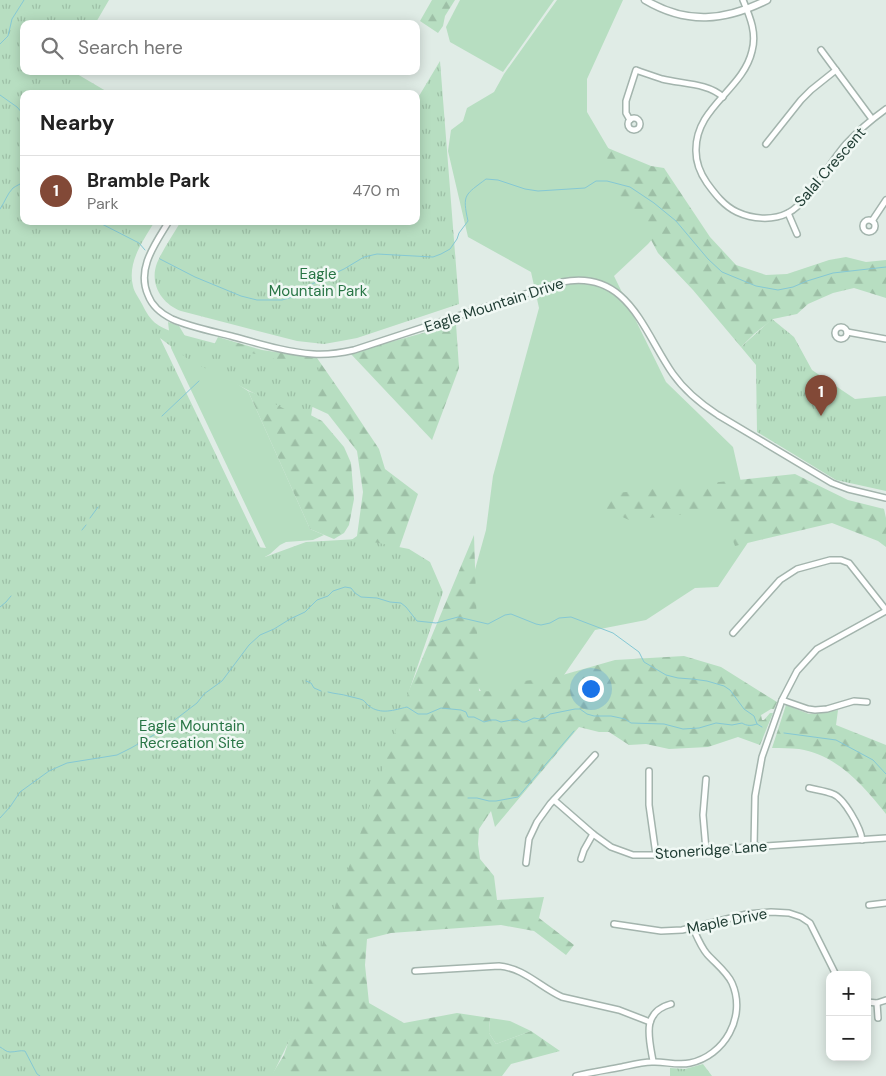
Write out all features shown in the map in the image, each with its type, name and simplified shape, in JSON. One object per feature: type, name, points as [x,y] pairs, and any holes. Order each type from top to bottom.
[{"type":"street","points":[[645,0],[673,13],[698,17],[725,16],[767,0]]},
{"type":"street","name":"Salal Crescent","points":[[743,0],[754,32],[752,53],[744,70],[704,119],[696,144],[698,164],[703,177],[722,201],[737,212],[747,216],[762,218],[788,213],[801,203],[846,144],[872,119],[886,109]]},
{"type":"street","points":[[821,50],[872,119]]},
{"type":"street","points":[[630,120],[626,113],[626,101],[636,70],[662,79],[716,91],[723,97]]},
{"type":"street","points":[[766,144],[801,100],[836,70]]},
{"type":"street","points":[[872,221],[885,202]]},
{"type":"street","points":[[788,213],[797,234]]},
{"type":"street","name":"Eagle Mountain Drive","points":[[167,225],[151,252],[144,272],[147,295],[157,308],[172,319],[193,326],[306,354],[328,354],[354,350],[557,283],[581,280],[602,285],[614,291],[628,303],[642,322],[674,375],[707,408],[832,484],[886,498]]},
{"type":"street","points":[[847,332],[886,339]]},
{"type":"street","points":[[733,633],[780,580],[797,569],[830,560],[841,560],[849,563],[886,610],[818,649],[797,671],[782,700],[762,757],[755,796],[754,848]]},
{"type":"street","points":[[782,700],[808,710],[827,709],[854,701],[867,702]]},
{"type":"street","points":[[526,863],[530,839],[538,822],[554,800],[595,755]]},
{"type":"street","points":[[649,771],[649,805],[656,855]]},
{"type":"street","points":[[706,779],[704,815],[706,850]]},
{"type":"street","points":[[809,788],[834,794],[843,802],[860,830],[862,840]]},
{"type":"street","name":"Stoneridge Lane","points":[[554,800],[611,847],[633,855],[656,855],[886,838]]},
{"type":"street","points":[[580,859],[593,834]]},
{"type":"street","points":[[869,905],[886,903]]},
{"type":"street","name":"Maple Drive","points":[[614,924],[661,931],[682,930],[747,914],[789,913],[810,922],[834,971]]},
{"type":"street","points":[[579,1076],[653,1062],[683,1064],[700,1060],[712,1054],[724,1042],[731,1031],[736,1014],[736,998],[732,984],[725,973],[706,953],[692,928]]},
{"type":"street","points":[[415,971],[506,966],[524,973],[562,997],[616,1009],[650,1022]]},
{"type":"street","points":[[871,1002],[877,1003],[886,1000]]},
{"type":"street","points":[[877,1003],[878,1018]]},
{"type":"street","points":[[653,1062],[648,1034],[650,1022],[657,1010],[662,1006],[671,1004]]},
{"type":"green space","name":"Eagle Mountain Recreation Site","points":[[0,0],[109,0],[97,20],[20,20],[20,75],[79,75],[104,90],[20,90],[20,225],[153,225],[137,252],[132,269],[132,277],[135,293],[155,323],[176,333],[282,361],[319,367],[310,422],[189,360],[160,338],[265,557],[306,542],[358,539],[409,549],[430,562],[443,592],[290,1039],[272,1076],[0,1076]]},
{"type":"green space","points":[[432,0],[455,0],[445,16],[443,26],[438,33],[420,21]]},
{"type":"green space","points":[[460,0],[554,0],[503,72],[450,42],[446,27]]},
{"type":"green space","points":[[557,0],[623,0],[587,79],[587,112],[614,158],[663,227],[614,276],[666,382],[733,447],[753,535],[718,587],[695,588],[646,620],[595,630],[555,688],[492,708],[469,673],[469,591],[486,530],[493,476],[539,308],[531,272],[468,237],[448,151],[451,130],[463,121],[467,108],[494,92],[504,74]]},
{"type":"green space","name":"Eagle Mountain Park","points":[[440,61],[459,304],[357,338],[324,344],[297,341],[181,311],[168,304],[163,298],[156,286],[155,271],[162,252],[179,225],[420,225],[420,94]]},
{"type":"green space","points":[[603,146],[651,166],[664,168],[710,237],[736,265],[766,275],[787,274],[829,260],[846,257],[866,262],[886,260],[886,298],[854,288],[833,293],[808,304],[797,314],[773,319],[741,347],[693,290],[658,253],[650,238],[620,196]]},
{"type":"green space","points":[[772,319],[794,337],[812,370],[855,399],[886,396],[886,491],[836,480],[757,432],[756,365],[741,347]]},
{"type":"green space","points":[[168,322],[179,326],[191,346],[210,366],[248,391],[310,529],[324,535],[313,540],[286,542],[256,562],[115,533],[266,548],[171,348]]},
{"type":"green space","points":[[456,324],[459,368],[432,440],[350,353]]},
{"type":"green space","points":[[218,337],[262,350],[317,358],[379,449],[385,469],[418,494],[273,910],[188,1076],[327,557],[357,536],[363,492],[357,451],[328,414],[225,367],[214,345]]},
{"type":"green space","points":[[248,391],[301,410],[322,421],[344,447],[351,463],[354,499],[349,525],[344,533],[334,539],[310,529]]},
{"type":"green space","points":[[795,474],[848,500],[884,509],[886,518],[886,547],[878,541],[832,523],[735,546],[726,522],[709,512],[629,520],[588,501],[617,493]]},
{"type":"green space","points":[[474,535],[479,691],[509,692],[523,681],[552,678],[615,660],[684,656],[721,667],[777,702],[774,709],[761,715],[762,720],[770,713],[773,713],[760,745],[738,737],[708,747],[669,749],[646,744],[629,745],[609,732],[599,732],[579,727],[495,827],[491,811],[479,829],[478,844],[480,859],[494,876],[497,900],[544,897],[539,918],[574,945],[566,955],[534,931],[501,925],[391,933],[367,939],[365,965],[369,1003],[404,1023],[457,1013],[490,1018],[489,1033],[496,1044],[531,1031],[560,1051],[511,1064],[502,1076],[271,1076],[284,1055],[397,719]]},
{"type":"green space","points":[[786,705],[809,714],[838,710],[836,725],[886,745],[886,814],[858,782],[825,758],[813,752],[799,749],[772,748]]},
{"type":"green space","points":[[490,1018],[510,1021],[531,1031],[496,1044],[489,1033]]},
{"type":"green space","points":[[703,1064],[712,1076],[670,1076],[670,1068],[685,1069]]},
{"type":"waterway","points":[[0,44],[8,36],[12,19],[24,0]]},
{"type":"waterway","points":[[0,95],[20,110]]},
{"type":"waterway","points":[[160,259],[195,277],[241,296],[257,300],[282,300],[296,296],[312,284],[364,257],[377,254],[433,257],[450,249],[468,221],[465,205],[469,192],[486,179],[498,180],[525,189],[538,191],[585,188],[596,181],[607,181],[630,187],[676,221],[708,259],[722,272],[756,286],[778,290],[793,287],[833,273],[886,267]]},
{"type":"waterway","points":[[0,209],[13,188],[20,184]]},
{"type":"waterway","points":[[104,225],[139,243],[145,250]]},
{"type":"waterway","points":[[162,416],[199,381]]},
{"type":"waterway","points":[[90,518],[98,507]]},
{"type":"waterway","points":[[82,530],[86,525]]},
{"type":"waterway","points":[[0,818],[20,792],[49,771],[67,763],[117,755],[159,732],[222,681],[249,645],[260,635],[305,612],[317,600],[345,587],[351,588],[361,597],[401,603],[417,621],[436,623],[458,617],[488,624],[511,614],[541,625],[559,618],[571,617],[613,633],[639,652],[644,662],[666,675],[707,681],[724,686],[730,690],[744,709],[754,716],[757,724],[762,727]]},
{"type":"waterway","points":[[0,607],[11,596]]},
{"type":"waterway","points":[[306,681],[321,691]]},
{"type":"waterway","points":[[328,692],[362,699],[374,709],[383,711],[407,707],[418,714],[427,714],[441,708],[461,710],[466,712],[468,717],[474,717],[484,722],[491,720],[501,722],[517,719],[525,722],[534,718],[545,718],[550,714],[580,709],[594,716],[611,716],[625,719],[631,723],[664,724],[683,729],[699,728],[716,723],[732,725],[742,723],[746,725],[757,724]]},
{"type":"waterway","points":[[468,798],[496,801],[518,797],[574,731]]},
{"type":"waterway","points":[[784,733],[836,740],[873,760],[886,774]]},
{"type":"waterway","points":[[0,1047],[9,1052],[25,1051],[37,1074],[40,1076]]},
{"type":"place","name":"Bramble Park","points":[[821,416]]}]
